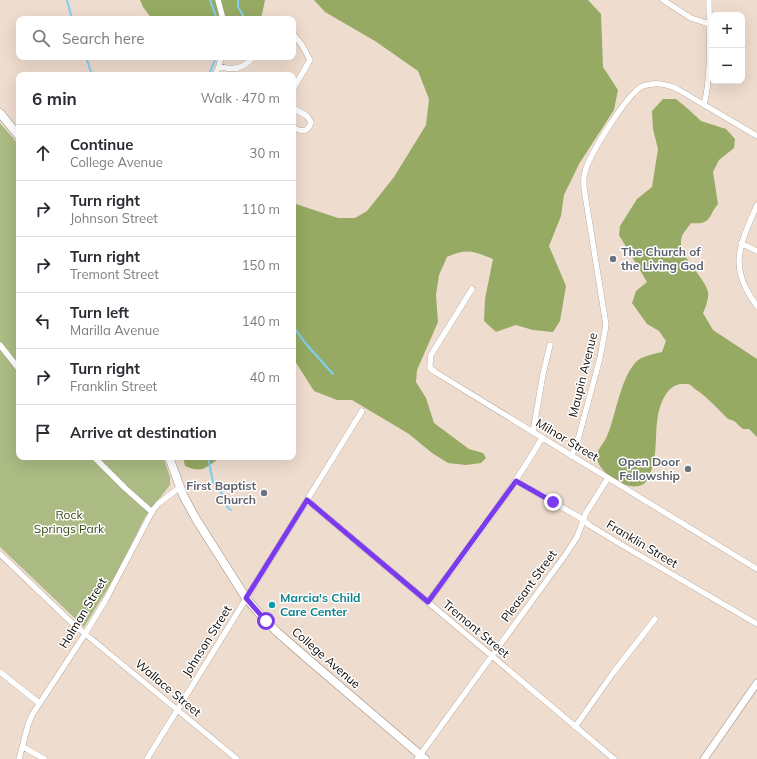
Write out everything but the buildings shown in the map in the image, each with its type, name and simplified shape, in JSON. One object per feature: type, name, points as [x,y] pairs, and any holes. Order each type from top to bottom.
[{"type":"main road","points":[[0,113],[16,132]]},
{"type":"main road","name":"College Avenue","points":[[170,460],[180,487],[196,519],[246,598],[277,632],[421,758]]},
{"type":"street","points":[[218,0],[222,16]]},
{"type":"street","points":[[663,0],[691,18],[709,24],[708,83],[704,104],[757,136]]},
{"type":"street","points":[[709,0],[709,12]]},
{"type":"street","points":[[296,38],[310,60],[296,84]]},
{"type":"street","points":[[216,72],[220,60]]},
{"type":"street","points":[[219,66],[233,69],[241,67],[251,60]]},
{"type":"street","name":"Maupin Avenue","points":[[571,456],[576,447],[594,380],[605,337],[606,325],[584,188],[585,172],[593,154],[626,102],[643,86],[652,84],[671,86],[704,104]]},
{"type":"street","points":[[296,110],[307,116],[310,126],[305,131],[296,128]]},
{"type":"street","points":[[757,204],[741,243],[739,252],[739,268],[747,290],[757,306]]},
{"type":"street","points":[[741,243],[757,251]]},
{"type":"street","name":"Milnor Street","points":[[472,289],[431,355],[430,368],[434,372],[757,569]]},
{"type":"street","points":[[0,345],[16,365]]},
{"type":"street","points":[[533,432],[550,345]]},
{"type":"street","name":"Johnson Street","points":[[147,759],[362,411]]},
{"type":"street","points":[[428,602],[516,481],[542,438]]},
{"type":"street","points":[[97,460],[152,512]]},
{"type":"street","name":"Pleasant Street","points":[[421,758],[566,554],[581,527],[586,514],[608,478]]},
{"type":"street","name":"Franklin Street","points":[[516,481],[757,624]]},
{"type":"street","name":"Holman Street","points":[[20,759],[28,726],[39,702],[85,634],[128,559],[152,512],[158,504],[180,487]]},
{"type":"street","name":"Tremont Street","points":[[307,500],[614,759]]},
{"type":"street","name":"Wallace Street","points":[[0,554],[85,634],[237,759]]},
{"type":"street","points":[[576,726],[613,673],[655,619]]},
{"type":"street","points":[[0,672],[39,702]]},
{"type":"street","points":[[704,759],[757,683]]},
{"type":"street","points":[[23,747],[44,759]]},
{"type":"green space","points":[[140,0],[265,0],[262,16],[150,16]]},
{"type":"green space","points":[[314,0],[588,0],[601,14],[603,67],[618,90],[614,110],[579,164],[564,195],[561,216],[549,246],[566,286],[560,321],[553,332],[533,330],[516,325],[496,332],[484,321],[485,299],[493,259],[486,256],[475,252],[460,252],[454,254],[447,257],[439,275],[436,295],[438,322],[417,370],[416,382],[426,398],[434,423],[469,449],[483,453],[486,458],[481,463],[466,465],[448,463],[432,453],[409,434],[352,400],[337,400],[314,391],[296,363],[296,204],[338,218],[355,218],[367,211],[394,177],[426,125],[429,99],[418,71],[375,41],[325,12]]},
{"type":"green space","points":[[663,99],[676,99],[701,121],[726,129],[735,139],[734,148],[719,160],[713,172],[718,204],[709,219],[703,223],[691,223],[682,236],[681,243],[686,258],[705,285],[708,292],[708,300],[703,313],[713,330],[757,359],[757,437],[749,429],[743,429],[734,421],[727,418],[691,385],[682,384],[672,387],[663,400],[659,410],[655,456],[651,472],[647,480],[642,485],[635,486],[619,482],[611,477],[604,471],[597,458],[598,451],[606,439],[622,388],[630,370],[635,363],[641,359],[662,352],[666,341],[659,331],[647,324],[632,303],[636,291],[647,282],[619,235],[620,226],[637,199],[652,187],[658,149],[653,129],[652,111]]},
{"type":"green space","name":"Rock Springs Park","points":[[0,123],[16,142],[16,460],[164,460],[170,477],[170,485],[145,517],[116,575],[84,627],[0,547]]},
{"type":"green space","points":[[184,460],[217,460],[200,469],[185,466]]},
{"type":"waterway","points":[[67,0],[71,16]]},
{"type":"waterway","points":[[210,0],[216,16]]},
{"type":"waterway","points":[[238,0],[238,7],[243,16]]},
{"type":"waterway","points":[[87,60],[91,72]]},
{"type":"waterway","points":[[210,72],[215,60]]},
{"type":"waterway","points":[[296,330],[333,374]]},
{"type":"waterway","points":[[209,460],[213,482],[220,490],[228,508],[231,510]]},
{"type":"place","name":"The Church of the Living God","points":[[613,259]]},
{"type":"place","name":"Open Door Fellowship","points":[[688,469]]},
{"type":"place","name":"First Baptist Church","points":[[264,493]]},
{"type":"place","name":"Marcia's Child Care Center","points":[[272,605]]},
{"type":"route","points":[[266,621],[246,598],[307,500],[428,602],[501,504],[516,481],[553,502]]}]
